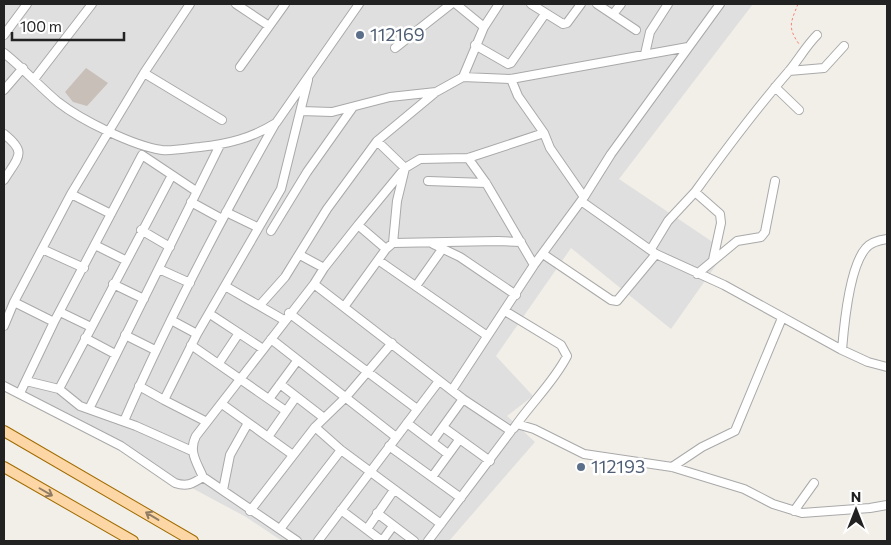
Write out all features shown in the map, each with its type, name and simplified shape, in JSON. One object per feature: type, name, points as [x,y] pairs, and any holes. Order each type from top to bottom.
[{"type":"main road","points":[[4,431],[193,541]]},
{"type":"main road","points":[[4,467],[133,541]]},
{"type":"street","points":[[4,36],[27,4]]},
{"type":"street","points":[[35,78],[92,4]]},
{"type":"street","points":[[4,326],[14,302],[71,194],[144,73],[190,4]]},
{"type":"street","points":[[236,4],[269,26]]},
{"type":"street","points":[[240,67],[285,4]]},
{"type":"street","points":[[124,421],[155,350],[224,216],[276,123],[359,4]]},
{"type":"street","points":[[395,48],[451,4]]},
{"type":"street","points":[[456,4],[484,27]]},
{"type":"street","points":[[463,77],[475,45],[499,4]]},
{"type":"street","points":[[531,4],[558,23],[567,23],[581,4]]},
{"type":"street","points":[[597,4],[636,30]]},
{"type":"street","points":[[614,14],[621,4]]},
{"type":"street","points":[[645,54],[650,32],[668,4]]},
{"type":"street","points":[[452,390],[486,335],[516,296],[534,265],[583,199],[611,154],[720,4]]},
{"type":"street","points":[[475,45],[508,64],[511,63],[545,14]]},
{"type":"street","points":[[543,254],[612,300],[617,301],[653,251],[668,221],[696,192],[760,102],[788,71],[803,50],[818,35]]},
{"type":"street","points":[[788,71],[824,68],[844,46]]},
{"type":"street","points":[[260,306],[300,255],[327,208],[376,141],[436,92],[463,77],[511,79],[688,47]]},
{"type":"street","points":[[4,53],[35,78],[58,101],[81,117],[134,143],[163,150],[220,145],[259,134],[276,123]]},
{"type":"street","points":[[4,90],[22,68]]},
{"type":"street","points":[[144,73],[222,120]]},
{"type":"street","points":[[164,400],[197,334],[210,314],[257,227],[271,208],[281,189],[308,76]]},
{"type":"street","points":[[511,79],[518,96],[544,133],[550,148],[583,199],[653,251],[697,274],[724,285],[842,350],[868,362],[887,367]]},
{"type":"street","points":[[774,87],[799,110]]},
{"type":"street","points":[[301,111],[332,112],[390,97],[436,92]]},
{"type":"street","points":[[271,231],[307,172],[353,107]]},
{"type":"street","points":[[297,541],[202,477],[192,452],[192,443],[196,436],[289,313],[314,284],[324,268],[405,168],[420,159],[468,158],[544,133]]},
{"type":"street","points":[[4,134],[18,145],[19,150],[18,158],[4,180]]},
{"type":"street","points":[[376,141],[405,168]]},
{"type":"street","points":[[134,143],[142,154],[196,191]]},
{"type":"street","points":[[88,409],[220,145]]},
{"type":"street","points":[[20,393],[54,322],[84,268],[142,154]]},
{"type":"street","points":[[468,158],[486,183],[534,265]]},
{"type":"street","points":[[393,243],[398,201],[405,168]]},
{"type":"street","points":[[60,389],[125,260],[172,176]]},
{"type":"street","points":[[428,181],[486,183]]},
{"type":"street","points":[[697,274],[737,241],[761,237],[765,232],[775,181]]},
{"type":"street","points":[[696,192],[720,214],[721,223],[713,260]]},
{"type":"street","points":[[71,194],[111,214]]},
{"type":"street","points":[[191,202],[257,227]]},
{"type":"street","points":[[358,225],[386,249]]},
{"type":"street","points":[[141,230],[170,247]]},
{"type":"street","points":[[842,350],[844,318],[860,257],[867,246],[887,239]]},
{"type":"street","points":[[429,242],[460,257],[516,296]]},
{"type":"street","points":[[344,308],[386,249],[393,243],[521,242]]},
{"type":"street","points":[[95,245],[125,260]]},
{"type":"street","points":[[42,248],[84,268]]},
{"type":"street","points":[[416,286],[443,248]]},
{"type":"street","points":[[300,255],[324,268]]},
{"type":"street","points":[[378,260],[486,335]]},
{"type":"street","points":[[159,269],[190,283]]},
{"type":"street","points":[[113,284],[144,299]]},
{"type":"street","points":[[314,284],[463,399],[511,431]]},
{"type":"street","points":[[225,286],[284,320]]},
{"type":"street","points":[[4,314],[14,302]]},
{"type":"street","points":[[14,302],[54,322]]},
{"type":"street","points":[[428,541],[563,365],[567,356],[561,345],[505,311]]},
{"type":"street","points":[[60,312],[90,327]]},
{"type":"street","points":[[289,313],[417,409]]},
{"type":"street","points":[[210,314],[263,349]]},
{"type":"street","points":[[672,468],[702,447],[735,431],[782,318]]},
{"type":"street","points":[[171,320],[197,334]]},
{"type":"street","points":[[219,363],[239,333]]},
{"type":"street","points":[[125,336],[155,350]]},
{"type":"street","points":[[85,338],[115,354]]},
{"type":"street","points":[[271,339],[396,438]]},
{"type":"street","points":[[250,511],[315,428],[346,397],[392,343]]},
{"type":"street","points":[[192,345],[286,411]]},
{"type":"street","points":[[269,399],[297,361]]},
{"type":"street","points":[[318,541],[440,380]]},
{"type":"street","points":[[26,381],[60,389],[73,401],[88,409],[124,421],[192,452]]},
{"type":"street","points":[[280,384],[324,418]]},
{"type":"street","points":[[4,386],[121,446],[175,483],[183,486],[191,484],[202,477]]},
{"type":"street","points":[[139,386],[208,422]]},
{"type":"street","points":[[268,437],[296,397]]},
{"type":"street","points":[[432,442],[463,399]]},
{"type":"street","points":[[222,404],[293,455]]},
{"type":"street","points":[[222,490],[230,455],[248,423]]},
{"type":"street","points":[[407,423],[448,454]]},
{"type":"street","points":[[517,424],[534,429],[584,454],[672,468],[744,489],[773,504],[802,512],[870,508],[887,505]]},
{"type":"street","points":[[443,427],[490,461]]},
{"type":"street","points":[[315,428],[341,450],[441,524]]},
{"type":"street","points":[[432,477],[459,440]]},
{"type":"street","points":[[389,446],[461,498]]},
{"type":"street","points":[[280,529],[341,450]]},
{"type":"street","points":[[794,510],[814,483]]},
{"type":"street","points":[[367,529],[394,490]]},
{"type":"street","points":[[341,510],[382,541],[392,526]]},
{"type":"street","points":[[377,513],[414,541]]},
{"type":"path","points":[[798,4],[791,24],[791,32],[803,50]]},
{"type":"shaded area","points":[[4,4],[753,4],[619,179],[726,251],[671,329],[571,248],[496,356],[533,396],[507,416],[535,442],[449,541],[282,541],[246,517],[4,387]]},
{"type":"building","points":[[86,68],[108,83],[87,106],[73,102],[65,92]]},
{"type":"place","name":"112169","points":[[360,35]]},
{"type":"place","name":"112193","points":[[581,467]]}]
